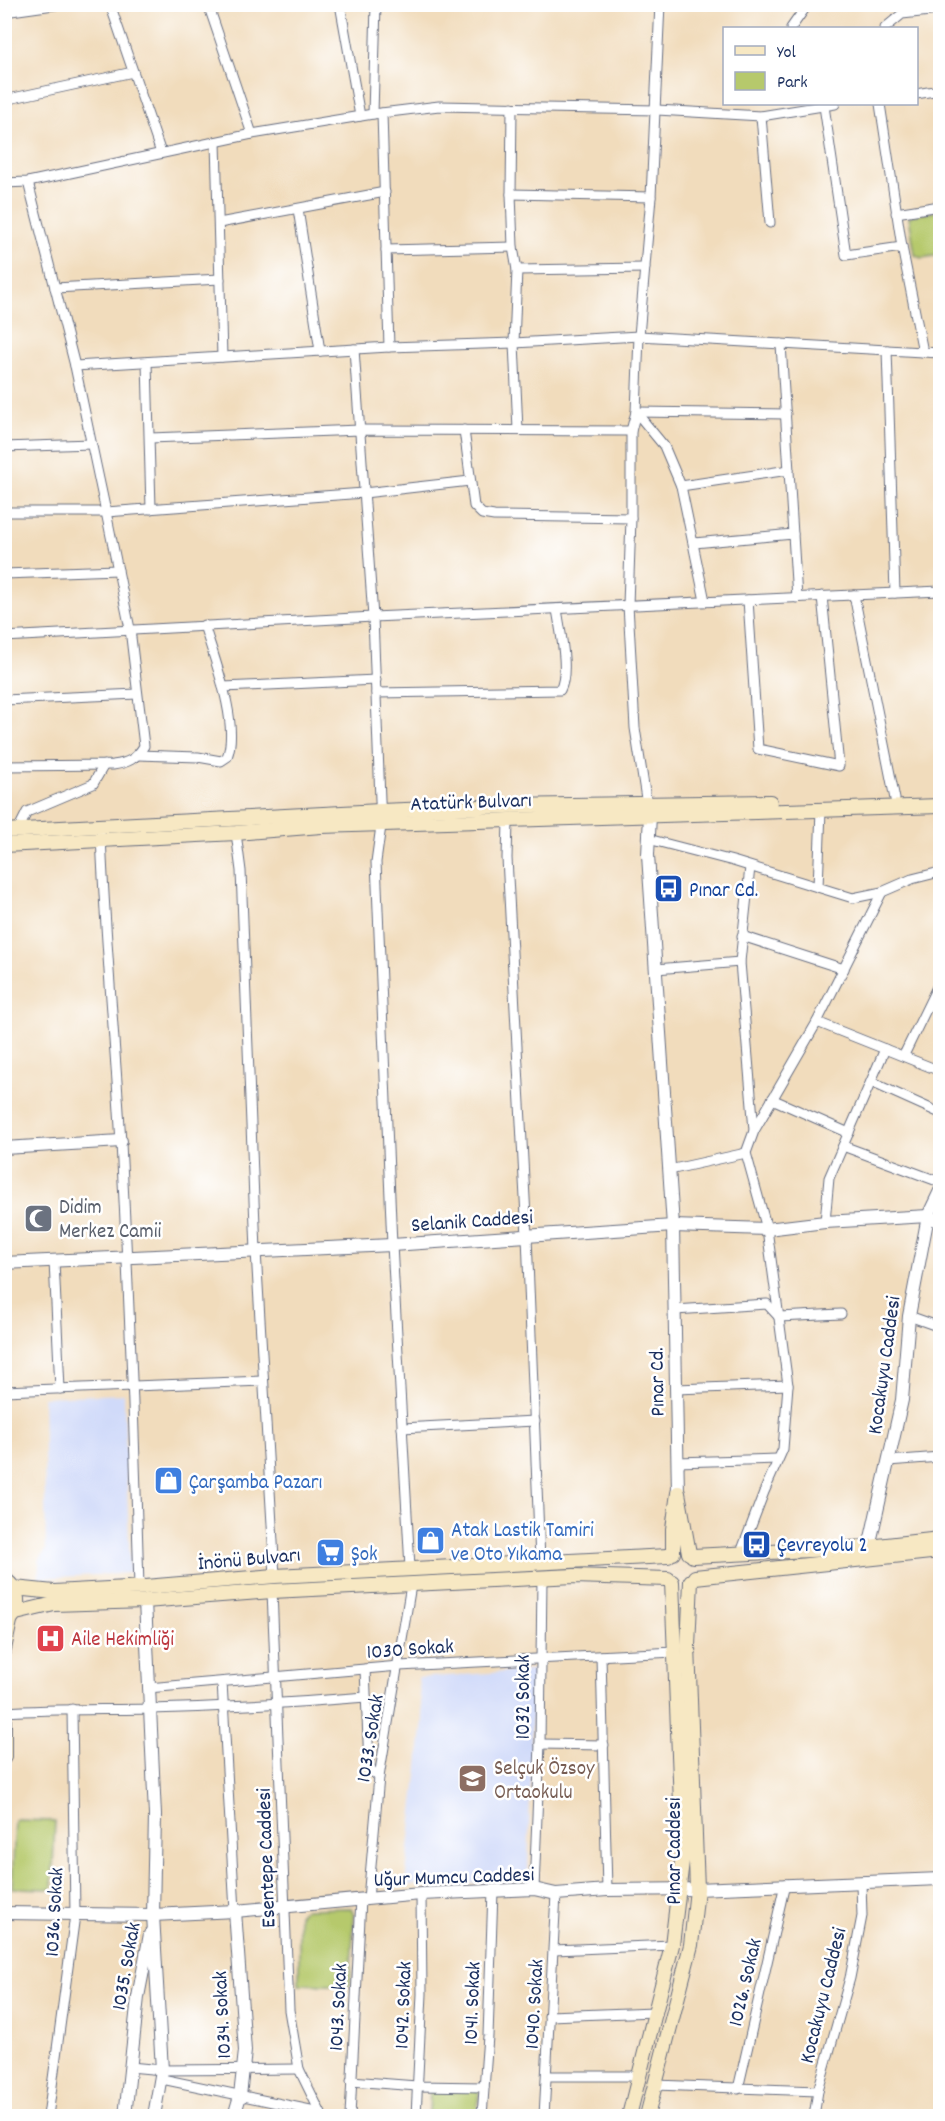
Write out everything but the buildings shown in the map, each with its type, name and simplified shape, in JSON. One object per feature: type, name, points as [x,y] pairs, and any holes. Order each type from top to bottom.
[{"type":"main road","name":"Atatürk Bulvarı","points":[[4,845],[236,833],[321,826],[508,821],[649,810],[940,798]]},
{"type":"main road","name":"Atatürk Bulvarı","points":[[11,830],[505,806],[649,810],[820,810],[940,806]]},
{"type":"main road","points":[[678,1493],[670,1554],[664,1570],[670,1581],[682,1584],[693,1579],[940,1551]]},
{"type":"main road","points":[[678,1493],[691,1554],[698,1566],[693,1579]]},
{"type":"main road","points":[[670,1554],[683,1551],[691,1554],[740,1555],[869,1547],[940,1539]]},
{"type":"main road","name":"İnönü Bulvarı","points":[[9,1583],[54,1592],[139,1588],[275,1576],[670,1554]]},
{"type":"main road","points":[[411,1568],[411,1584]]},
{"type":"main road","points":[[272,1591],[275,1576]]},
{"type":"main road","name":"İnönü Bulvarı","points":[[10,1620],[54,1604],[145,1601],[272,1591],[574,1576],[670,1581]]},
{"type":"main road","name":"Pınar Caddesi","points":[[647,2116],[690,1945],[698,1889],[688,1646],[693,1579]]},
{"type":"main road","name":"Pınar Caddesi","points":[[629,2116],[672,1945],[683,1853],[670,1581]]},
{"type":"main road","points":[[4,1649],[17,1596],[9,1583]]},
{"type":"main road","points":[[4,1700],[4,1757]]},
{"type":"street","points":[[4,12],[61,4]]},
{"type":"street","points":[[110,4],[161,153]]},
{"type":"street","points":[[208,4],[252,134]]},
{"type":"street","points":[[340,4],[360,116]]},
{"type":"street","points":[[376,4],[377,113],[385,192],[389,346]]},
{"type":"street","points":[[649,810],[635,728],[628,605],[631,431],[636,412],[639,336],[657,110],[660,4]]},
{"type":"street","points":[[792,27],[808,4]]},
{"type":"street","points":[[895,4],[902,14]]},
{"type":"street","points":[[886,27],[902,14],[940,10]]},
{"type":"street","points":[[4,100],[133,72]]},
{"type":"street","points":[[918,94],[940,90]]},
{"type":"street","points":[[4,183],[28,182],[252,134],[377,113],[439,106],[657,110],[761,116],[830,105]]},
{"type":"street","points":[[880,105],[896,213],[923,352]]},
{"type":"street","points":[[824,106],[846,255],[902,247]]},
{"type":"street","points":[[512,108],[511,194],[513,247],[517,270],[514,344],[518,430]]},
{"type":"street","points":[[761,116],[770,223]]},
{"type":"street","points":[[216,142],[222,357]]},
{"type":"street","points":[[4,766],[126,763],[138,755],[144,746],[130,629],[118,570],[75,366],[28,182]]},
{"type":"street","points":[[219,223],[385,192]]},
{"type":"street","points":[[511,194],[651,197]]},
{"type":"street","points":[[896,213],[940,206]]},
{"type":"street","points":[[298,209],[320,351]]},
{"type":"street","points":[[386,250],[513,247]]},
{"type":"street","points":[[517,270],[645,268]]},
{"type":"street","points":[[55,288],[220,279]]},
{"type":"street","points":[[75,366],[389,346],[514,344],[639,336],[940,353]]},
{"type":"street","points":[[781,344],[797,597]]},
{"type":"street","points":[[354,349],[373,616],[381,826],[376,862],[392,1245],[411,1568]]},
{"type":"street","points":[[887,350],[895,593]]},
{"type":"street","points":[[147,362],[152,509]]},
{"type":"street","points":[[636,412],[786,414]]},
{"type":"street","points":[[636,412],[664,446],[681,486],[705,601]]},
{"type":"street","points":[[150,438],[360,430],[631,431]]},
{"type":"street","points":[[464,430],[474,506],[482,514],[631,518]]},
{"type":"street","points":[[4,447],[91,444]]},
{"type":"street","points":[[681,486],[789,471]]},
{"type":"street","points":[[4,512],[106,512],[152,509],[364,493],[470,481]]},
{"type":"street","points":[[694,543],[793,534]]},
{"type":"street","points":[[4,574],[118,570]]},
{"type":"street","points":[[4,637],[373,616],[940,591]]},
{"type":"street","points":[[854,595],[895,799]]},
{"type":"street","points":[[748,600],[758,748],[839,766],[822,596]]},
{"type":"street","points":[[376,693],[560,690],[564,670],[557,609]]},
{"type":"street","points":[[138,755],[198,757],[221,761],[227,757],[230,732],[224,687],[204,626]]},
{"type":"street","points":[[224,687],[375,680]]},
{"type":"street","points":[[4,700],[137,693]]},
{"type":"street","points":[[11,830],[27,812],[93,784],[104,765]]},
{"type":"street","name":"Pınar Cd.","points":[[649,810],[648,838],[673,1226],[678,1493]]},
{"type":"street","points":[[818,887],[820,810]]},
{"type":"street","points":[[508,821],[507,858],[527,1236],[540,1561]]},
{"type":"street","points":[[100,826],[121,1141],[133,1387],[139,1588]]},
{"type":"street","points":[[236,833],[241,871],[256,1251],[275,1576]]},
{"type":"street","points":[[648,838],[853,898],[882,892],[912,879],[940,872]]},
{"type":"street","points":[[750,867],[740,962],[754,1131]]},
{"type":"street","points":[[740,1555],[783,1449],[788,1385],[767,1229],[746,1153],[754,1131],[817,1022],[882,892]]},
{"type":"street","points":[[742,936],[844,969]]},
{"type":"street","points":[[656,969],[740,962]]},
{"type":"street","points":[[904,1055],[940,981]]},
{"type":"street","points":[[817,1022],[940,1071]]},
{"type":"street","points":[[825,1222],[829,1178],[885,1048]]},
{"type":"street","points":[[871,1082],[940,1113]]},
{"type":"street","points":[[772,1100],[849,1134]]},
{"type":"street","points":[[4,1148],[121,1141]]},
{"type":"street","points":[[843,1146],[940,1182]]},
{"type":"street","points":[[669,1170],[746,1153]]},
{"type":"street","name":"Kocakuyu Caddesi","points":[[869,1547],[902,1400],[909,1316],[928,1216],[940,1191]]},
{"type":"street","name":"Selanik Caddesi","points":[[4,1263],[392,1245],[673,1226],[767,1229],[825,1222],[928,1216],[940,1222]]},
{"type":"street","points":[[54,1261],[60,1389]]},
{"type":"street","points":[[675,1310],[767,1304],[779,1317]]},
{"type":"street","points":[[779,1317],[841,1314]]},
{"type":"street","points":[[909,1316],[940,1327]]},
{"type":"street","points":[[4,1391],[263,1381]]},
{"type":"street","points":[[676,1389],[788,1385]]},
{"type":"street","points":[[402,1428],[535,1421]]},
{"type":"street","points":[[888,1461],[940,1457]]},
{"type":"street","points":[[677,1462],[777,1460]]},
{"type":"street","name":"1032 Sokak","points":[[534,1889],[540,1744],[542,1578]]},
{"type":"street","name":"1033. Sokak","points":[[364,1899],[379,1777],[411,1584]]},
{"type":"street","name":"Esentepe Caddesi","points":[[272,1591],[289,2010],[299,2069],[321,2114]]},
{"type":"street","points":[[145,1601],[155,1815],[153,1915]]},
{"type":"street","name":"1030 Sokak","points":[[148,1688],[399,1666],[675,1652]]},
{"type":"street","points":[[602,1656],[607,1890]]},
{"type":"street","points":[[365,1669],[369,1766],[379,1777]]},
{"type":"street","points":[[222,1682],[235,1911]]},
{"type":"street","points":[[5,1712],[277,1704],[366,1697]]},
{"type":"street","name":"1036. Sokak","points":[[48,2116],[75,1915],[72,1709]]},
{"type":"street","points":[[540,1744],[604,1745]]},
{"type":"street","name":"Uğur Mumcu Caddesi","points":[[4,1913],[153,1915],[235,1911],[421,1894],[534,1889],[556,1894],[607,1890],[698,1889],[940,1879]]},
{"type":"street","name":"Kocakuyu Caddesi","points":[[814,2116],[818,2091],[850,1978],[862,1916],[861,1882]]},
{"type":"street","name":"1026. Sokak","points":[[738,2089],[785,1884]]},
{"type":"street","name":"1041. Sokak","points":[[483,2116],[493,1892]]},
{"type":"street","name":"1042. Sokak","points":[[416,2116],[422,1994],[421,1894]]},
{"type":"street","name":"1040. Sokak","points":[[544,2116],[556,1894]]},
{"type":"street","name":"1043. Sokak","points":[[350,2116],[364,1899]]},
{"type":"street","name":"1034. Sokak","points":[[234,2116],[240,2096],[245,2051],[235,1911]]},
{"type":"street","name":"1035. Sokak","points":[[125,2116],[138,1997],[153,1915]]},
{"type":"street","name":"1035. Sokak","points":[[153,1915],[162,2075],[154,2116]]},
{"type":"street","points":[[554,1950],[672,1945]]},
{"type":"street","points":[[549,2016],[655,2012]]},
{"type":"street","points":[[130,2067],[240,2096],[321,2114]]},
{"type":"street","points":[[162,2075],[299,2069]]},
{"type":"street","points":[[547,2076],[640,2076]]},
{"type":"street","points":[[351,2081],[417,2086],[484,2087]]},
{"type":"street","points":[[655,2085],[818,2091]]},
{"type":"shaded area","points":[[124,1394],[130,1573],[39,1578],[39,1561],[46,1550],[43,1397]]},
{"type":"shaded area","name":"Selçuk Özsoy Ortaokulu","points":[[533,1670],[528,1875],[516,1882],[405,1885],[423,1720],[418,1678]]},
{"type":"green space","points":[[940,211],[940,255],[921,258],[915,255],[909,216]]},
{"type":"green space","points":[[15,1820],[55,1821],[52,1889],[12,1888]]},
{"type":"green space","points":[[351,1908],[354,1916],[350,1986],[299,1984],[299,1915],[305,1909]]},
{"type":"green space","points":[[430,2088],[479,2090],[477,2116],[429,2116]]},
{"type":"place","name":"Pınar Cd.","points":[[668,889]]},
{"type":"place","name":"Didim Merkez Camii","points":[[38,1218]]},
{"type":"place","name":"Çarşamba Pazarı","points":[[168,1481]]},
{"type":"place","name":"Atak Lastik Tamiri ve Oto Yıkama","points":[[430,1541]]},
{"type":"place","name":"Çevreyolu 2","points":[[756,1544]]},
{"type":"place","name":"Şok","points":[[330,1553]]},
{"type":"place","name":"Aile Hekimliği","points":[[50,1638]]},
{"type":"place","name":"Selçuk Özsoy Ortaokulu","points":[[473,1779]]}]
